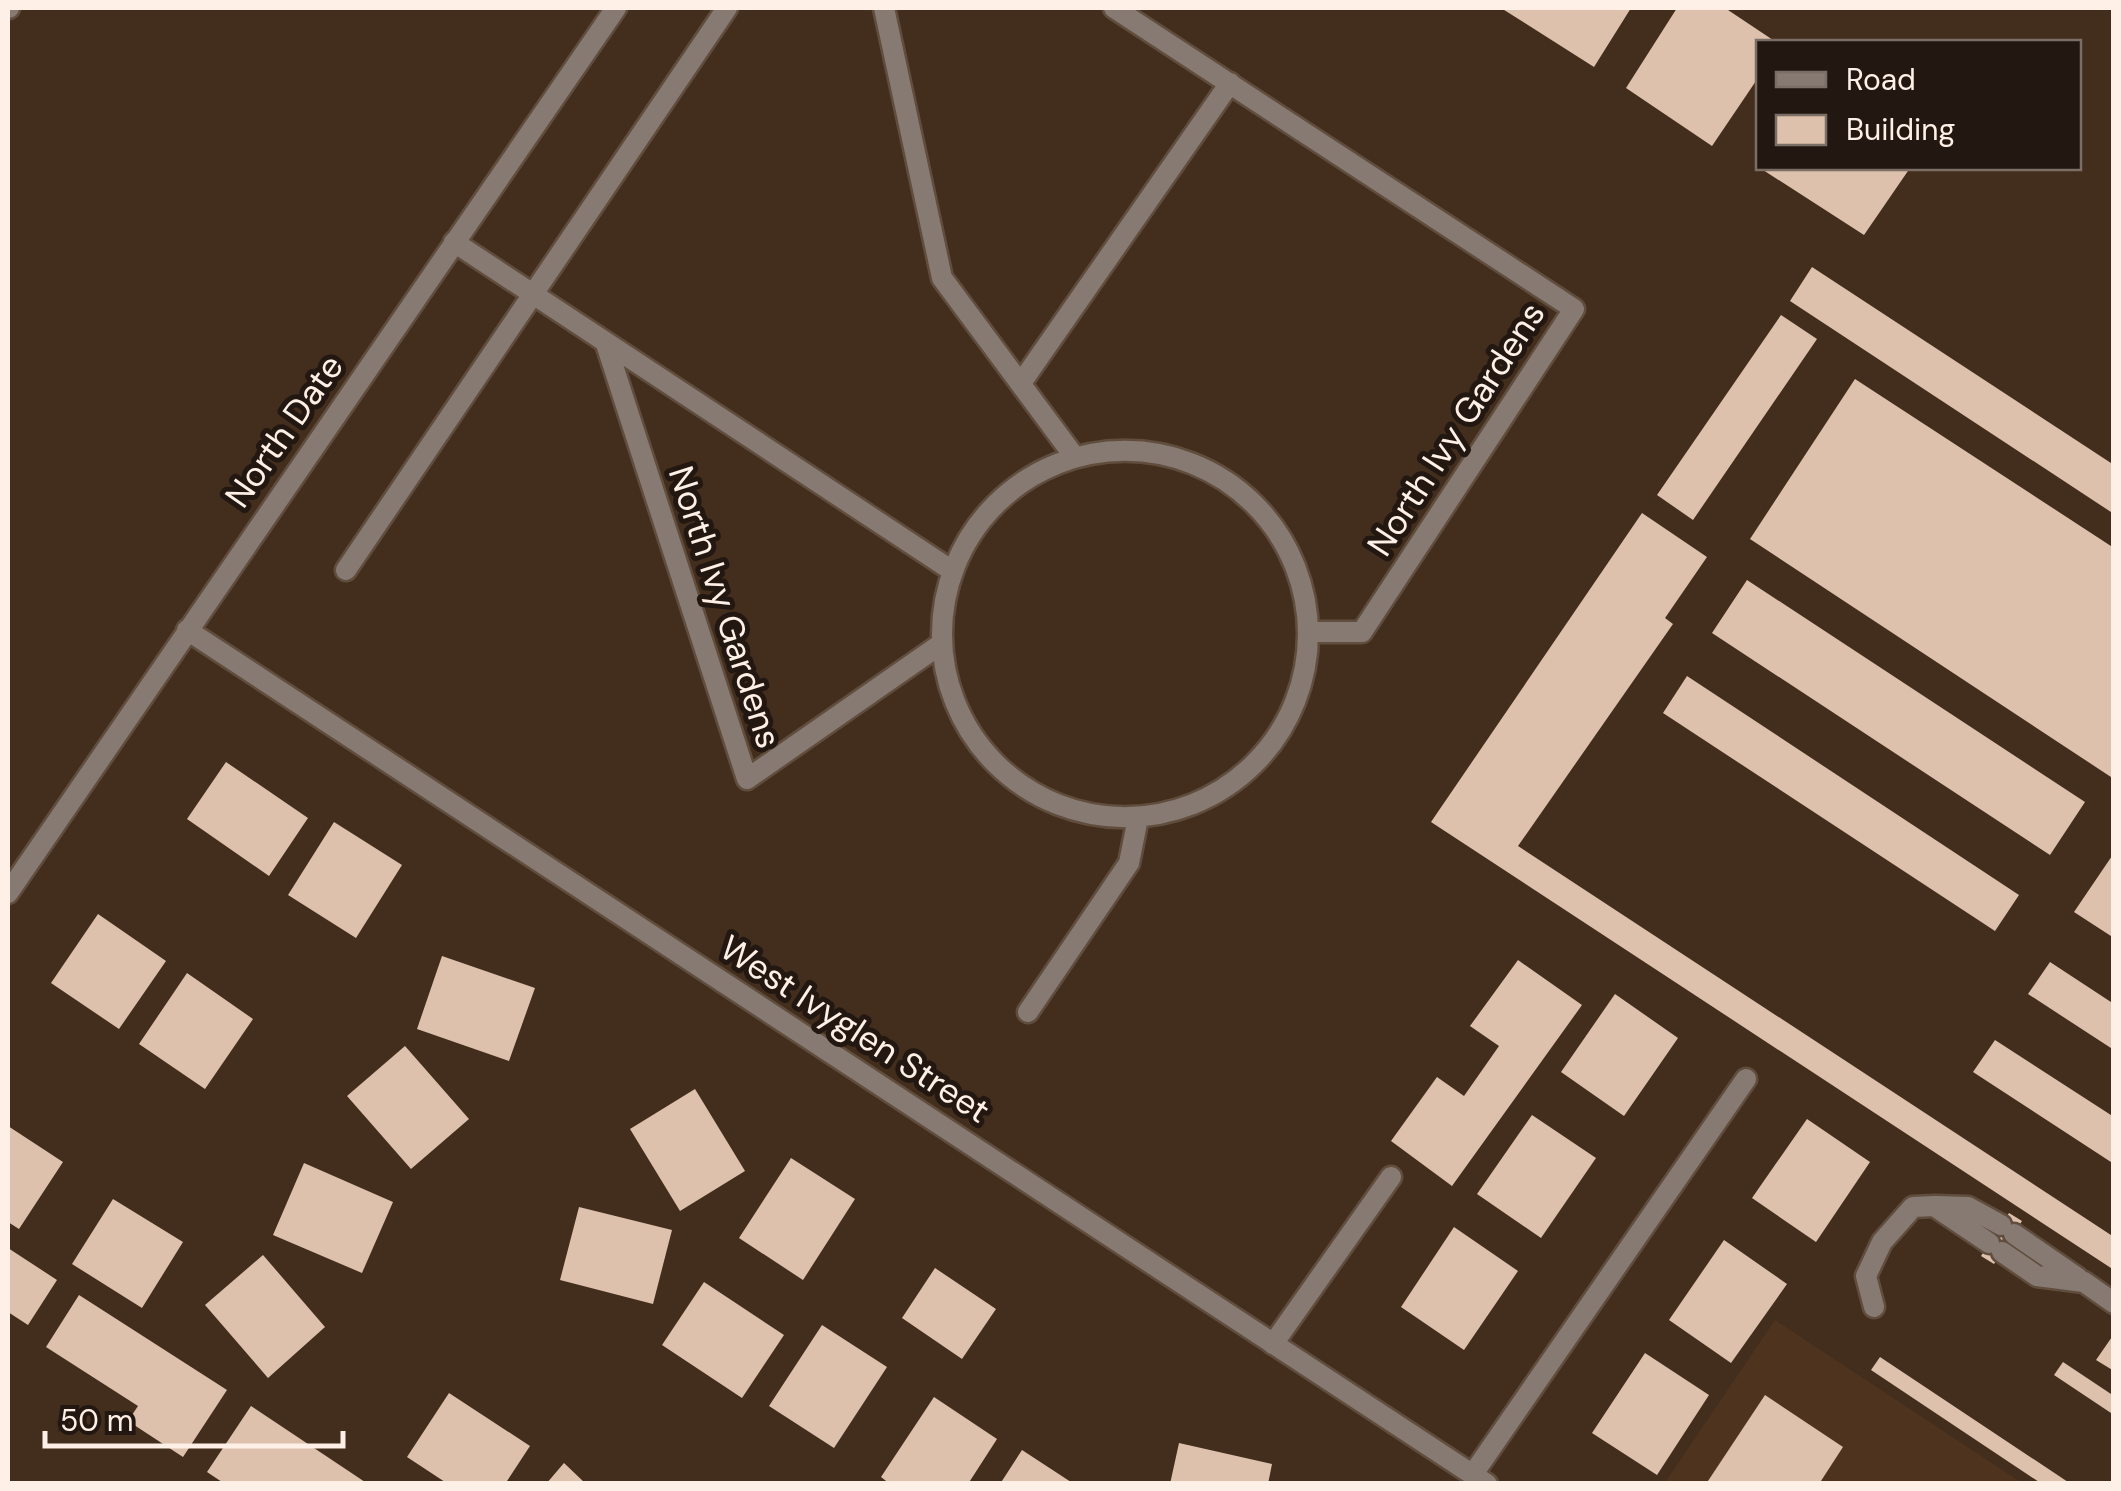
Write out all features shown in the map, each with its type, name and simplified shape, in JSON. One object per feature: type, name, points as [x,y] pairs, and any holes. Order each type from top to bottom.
[{"type":"street","name":"North Date","points":[[8,893],[616,8]]},
{"type":"street","points":[[346,570],[727,8]]},
{"type":"street","points":[[884,8],[942,278],[1074,456]]},
{"type":"street","name":"North Ivy Gardens","points":[[1114,8],[1574,309],[1362,632],[1309,632]]},
{"type":"street","points":[[1021,384],[1230,83]]},
{"type":"street","name":"North Ivy Gardens","points":[[454,242],[951,570]]},
{"type":"street","name":"North Ivy Gardens","points":[[606,344],[746,779],[941,644]]},
{"type":"street","points":[[1130,449],[1185,460],[1235,486],[1274,526],[1300,576],[1309,632],[1302,687],[1278,737],[1240,778],[1192,806],[1138,818],[1080,812],[1027,789],[983,751],[953,701],[941,644],[942,607],[951,570],[979,520],[1021,480],[1074,456],[1130,449]]},
{"type":"street","name":"West Ivyglen Street","points":[[187,630],[1480,1479]]},
{"type":"street","points":[[1028,1012],[1129,862],[1138,818]]},
{"type":"street","points":[[1480,1479],[1746,1078]]},
{"type":"street","points":[[1274,1344],[1391,1177]]},
{"type":"street","points":[[1874,1308],[1866,1276],[1882,1242],[1914,1207],[1934,1206],[2002,1238],[2037,1276],[2084,1282],[2114,1302]]},
{"type":"shaded area","points":[[1775,1320],[2022,1483],[1664,1484]]},
{"type":"building","points":[[1501,8],[1631,8],[1594,67]]},
{"type":"building","points":[[1677,8],[1725,8],[1773,40],[1756,40],[1756,81],[1712,146],[1626,88]]},
{"type":"building","points":[[1763,170],[1909,170],[1864,235]]},
{"type":"building","points":[[1812,267],[2114,465],[2114,514],[1790,301]]},
{"type":"building","points":[[1781,315],[1817,339],[1693,520],[1657,495]]},
{"type":"building","points":[[1855,379],[2114,548],[2114,779],[1750,539]]},
{"type":"building","points":[[1642,513],[1707,557],[1665,618],[1673,624],[1518,846],[2114,1237],[2114,1270],[1431,822]]},
{"type":"building","points":[[1747,580],[2085,802],[2050,855],[1712,633]]},
{"type":"building","points":[[1687,676],[2019,895],[1995,931],[1663,713]]},
{"type":"building","points":[[226,762],[308,818],[269,876],[187,819]]},
{"type":"building","points":[[334,822],[402,865],[356,938],[288,895]]},
{"type":"building","points":[[2114,853],[2114,938],[2074,912]]},
{"type":"building","points":[[98,914],[166,961],[119,1029],[51,983]]},
{"type":"building","points":[[442,956],[535,988],[509,1061],[417,1029]]},
{"type":"building","points":[[1518,960],[1582,1005],[1452,1186],[1391,1141],[1437,1077],[1464,1096],[1499,1046],[1470,1026]]},
{"type":"building","points":[[2050,962],[2114,1004],[2114,1050],[2028,994]]},
{"type":"building","points":[[187,973],[253,1019],[205,1089],[139,1044]]},
{"type":"building","points":[[1615,994],[1678,1038],[1624,1116],[1561,1072]]},
{"type":"building","points":[[1995,1040],[2114,1117],[2114,1164],[1973,1072]]},
{"type":"building","points":[[405,1046],[469,1119],[411,1169],[347,1096]]},
{"type":"building","points":[[695,1089],[745,1171],[680,1211],[630,1129]]},
{"type":"building","points":[[1532,1115],[1596,1158],[1541,1238],[1477,1194]]},
{"type":"building","points":[[1807,1119],[1870,1162],[1816,1242],[1752,1198]]},
{"type":"building","points":[[8,1126],[63,1162],[19,1229],[8,1222]]},
{"type":"building","points":[[791,1158],[855,1199],[803,1280],[739,1238]]},
{"type":"building","points":[[304,1163],[393,1202],[362,1273],[273,1235]]},
{"type":"building","points":[[113,1199],[183,1242],[142,1308],[72,1264]]},
{"type":"building","points":[[579,1207],[672,1230],[653,1304],[560,1280]]},
{"type":"building","points":[[2009,1213],[2022,1221],[1994,1264],[1981,1256]]},
{"type":"building","points":[[1454,1227],[1518,1271],[1464,1350],[1401,1307]]},
{"type":"building","points":[[1724,1240],[1787,1284],[1731,1363],[1669,1320]]},
{"type":"building","points":[[8,1248],[57,1280],[28,1325],[8,1312]]},
{"type":"building","points":[[263,1255],[325,1327],[268,1378],[205,1305]]},
{"type":"building","points":[[935,1268],[996,1309],[962,1359],[902,1318]]},
{"type":"building","points":[[704,1282],[784,1335],[742,1398],[662,1345]]},
{"type":"building","points":[[79,1295],[227,1390],[183,1457],[128,1421],[138,1406],[46,1347]]},
{"type":"building","points":[[822,1325],[887,1367],[834,1448],[769,1406]]},
{"type":"building","points":[[2114,1334],[2114,1371],[2096,1360]]},
{"type":"building","points":[[1645,1353],[1709,1395],[1657,1475],[1592,1433]]},
{"type":"building","points":[[1880,1357],[2071,1484],[2042,1484],[1871,1370]]},
{"type":"building","points":[[2063,1362],[2114,1396],[2114,1415],[2054,1375]]},
{"type":"building","points":[[449,1393],[530,1446],[505,1484],[448,1484],[407,1457]]},
{"type":"building","points":[[1765,1395],[1843,1447],[1819,1484],[1706,1484]]},
{"type":"building","points":[[934,1397],[997,1439],[968,1484],[890,1484],[881,1477]]},
{"type":"building","points":[[251,1406],[368,1484],[225,1484],[207,1472]]},
{"type":"building","points":[[1179,1443],[1272,1464],[1268,1484],[1170,1484]]},
{"type":"building","points":[[1022,1450],[1074,1484],[1000,1484]]},
{"type":"building","points":[[564,1463],[586,1484],[546,1484]]}]
